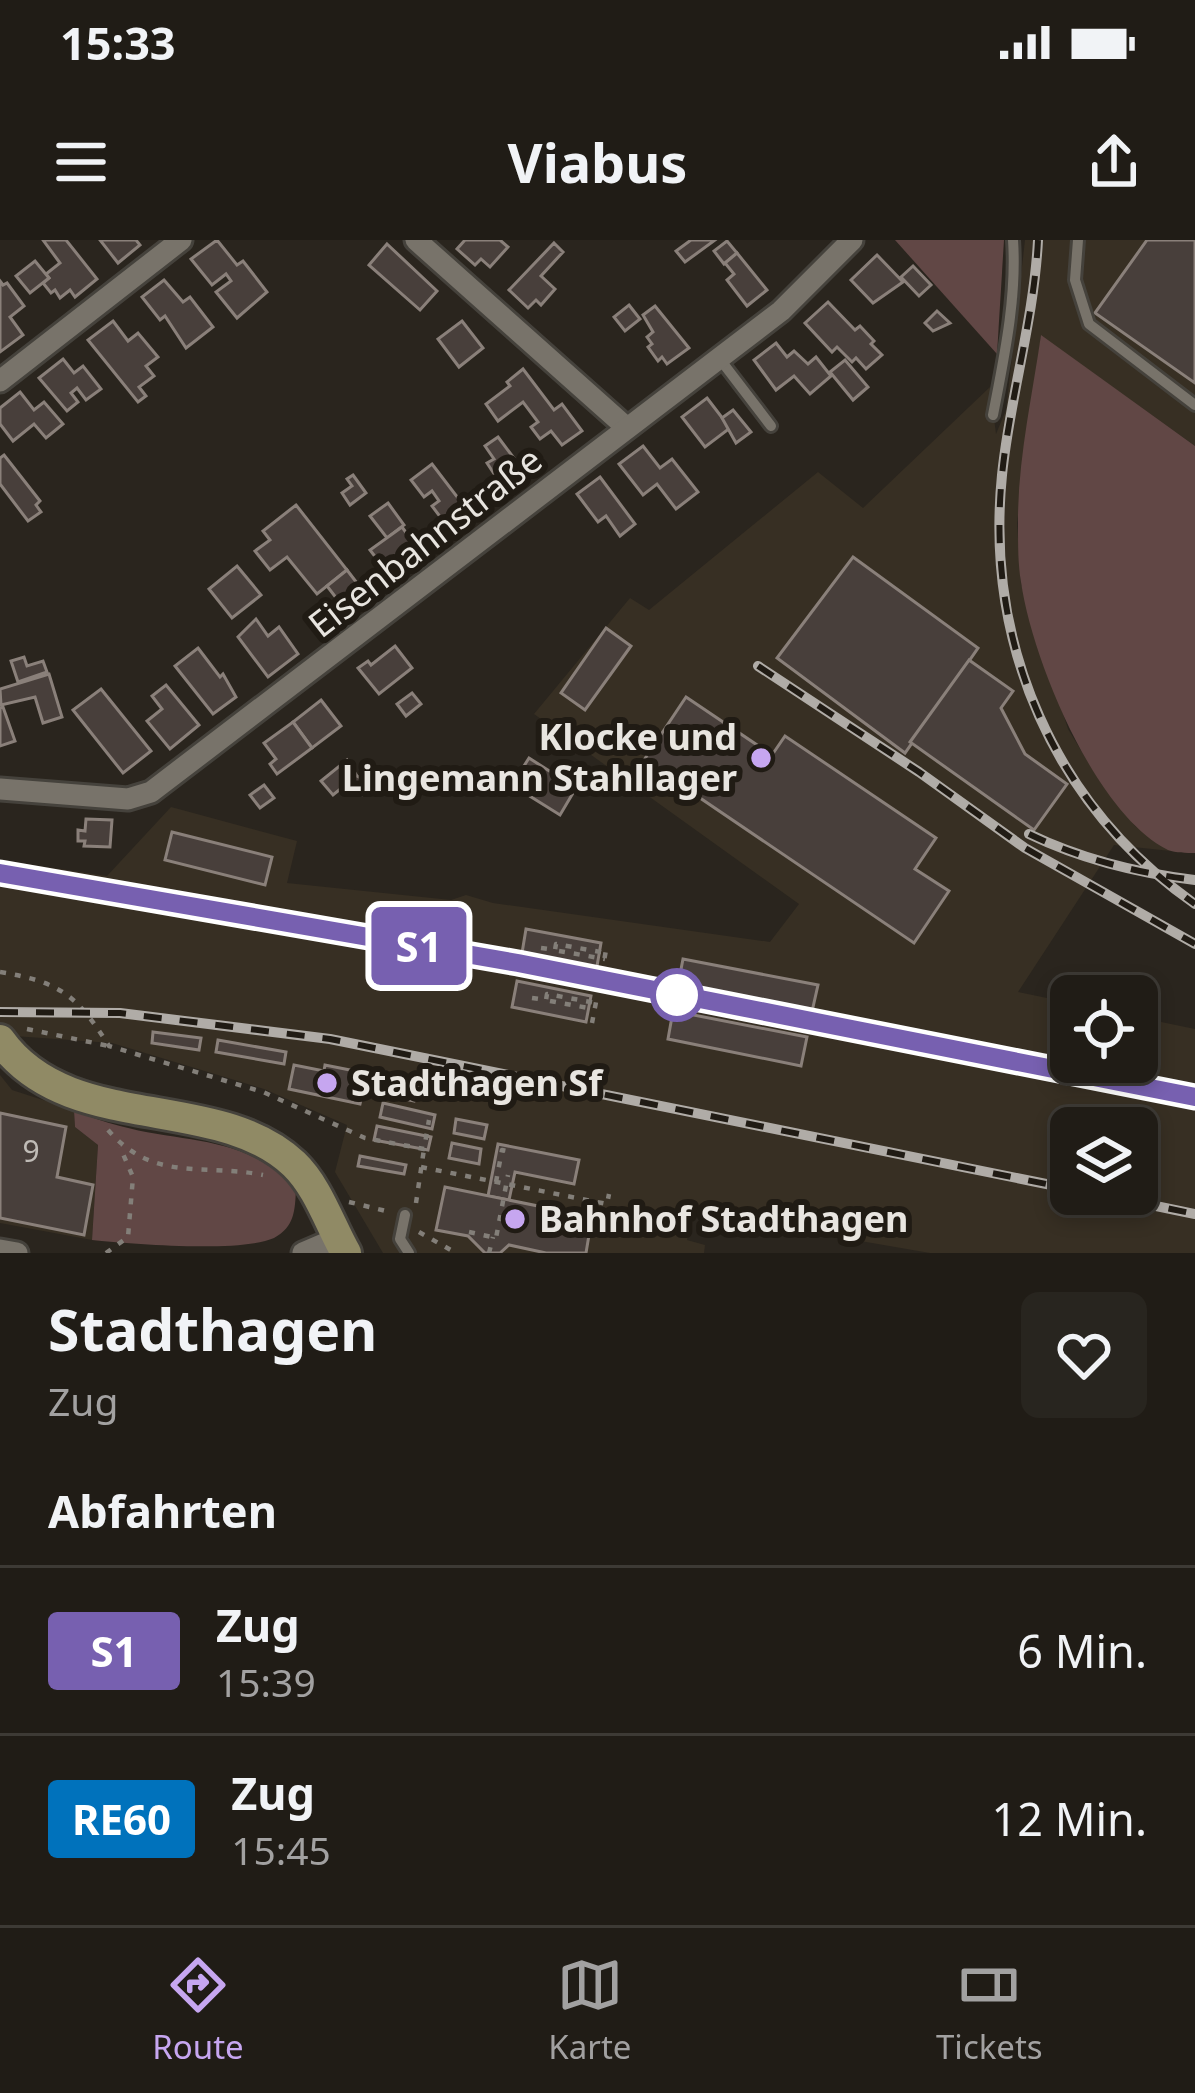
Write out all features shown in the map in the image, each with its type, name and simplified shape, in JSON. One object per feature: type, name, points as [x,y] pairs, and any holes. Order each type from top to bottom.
[{"type":"main road","points":[[0,1040],[15,1061],[42,1081],[78,1095],[247,1135],[274,1147],[310,1183],[342,1246]]},
{"type":"street","points":[[0,381],[181,240]]},
{"type":"street","points":[[416,240],[627,428]]},
{"type":"street","name":"Eisenbahnstraße","points":[[0,789],[128,800],[151,792],[798,296],[852,240]]},
{"type":"street","points":[[303,1253],[342,1246]]},
{"type":"street","points":[[0,1250],[17,1253]]},
{"type":"lane","points":[[993,415],[1006,337],[1012,240]]},
{"type":"lane","points":[[1078,240],[1075,280],[1089,324],[1195,405]]},
{"type":"lane","points":[[719,358],[771,426]]},
{"type":"lane","points":[[409,1216],[400,1239],[409,1253]]},
{"type":"path","points":[[542,948],[555,950],[556,944],[605,956]]},
{"type":"path","points":[[602,973],[607,944]]},
{"type":"path","points":[[559,951],[605,956]]},
{"type":"path","points":[[0,972],[63,987],[109,1046]]},
{"type":"path","points":[[532,998],[546,1000],[547,994],[596,1003]]},
{"type":"path","points":[[550,1001],[596,1003]]},
{"type":"path","points":[[592,1023],[596,1003]]},
{"type":"path","points":[[40,1030],[263,1092],[365,1138],[424,1149]]},
{"type":"path","points":[[429,1120],[409,1216],[411,1230],[456,1253]]},
{"type":"path","points":[[105,1126],[118,1142],[133,1177],[128,1237],[106,1253]]},
{"type":"path","points":[[118,1142],[150,1163],[186,1171],[233,1170],[270,1177]]},
{"type":"path","points":[[496,1182],[502,1150],[513,1152]]},
{"type":"path","points":[[421,1167],[607,1204],[609,1194]]},
{"type":"path","points":[[469,1232],[496,1238],[508,1175]]},
{"type":"path","points":[[344,1201],[409,1216]]},
{"type":"path","points":[[489,1253],[493,1237]]},
{"type":"shaded area","points":[[895,240],[1004,240],[997,354]]},
{"type":"shaded area","points":[[1025,240],[1195,240],[1195,446],[1041,336],[1017,523],[1021,584],[1068,729],[1135,826],[1171,851],[1114,845],[1018,992],[1050,999],[1050,1083],[1158,1083],[1158,1021],[1195,1029],[1195,1253],[930,1253],[693,1212],[687,1240],[705,1245],[704,1253],[383,1253],[335,1172],[347,1125],[264,1089],[112,1043],[0,1035],[0,860],[107,876],[171,807],[297,841],[287,883],[451,900],[466,895],[493,903],[770,942],[799,904],[534,714],[630,598],[649,610],[818,472],[863,508],[990,387],[996,434],[1006,410]]},
{"type":"shaded area","points":[[1041,335],[1195,446],[1195,853],[1168,850],[1141,831],[1092,770],[1053,691],[1027,614],[1019,561],[1018,503]]},
{"type":"shaded area","points":[[0,1075],[12,1090],[74,1110],[75,1127],[98,1145],[92,1240],[0,1223]]},
{"type":"shaded area","points":[[74,1111],[257,1158],[296,1189],[290,1223],[274,1238],[237,1245],[92,1240],[98,1145],[75,1127]]},
{"type":"building","points":[[43,240],[66,240],[97,279],[75,297],[70,290],[60,298],[55,290],[51,293],[43,283],[60,263]]},
{"type":"building","points":[[100,240],[136,240],[140,245],[118,263]]},
{"type":"building","points":[[217,240],[237,265],[243,261],[267,292],[237,318],[216,292],[231,281],[226,274],[212,285],[191,259]]},
{"type":"building","points":[[465,240],[500,240],[508,247],[490,267],[481,259],[475,265],[457,249]]},
{"type":"building","points":[[691,240],[715,240],[685,262],[676,251]]},
{"type":"building","points":[[1147,240],[1195,240],[1195,383],[1095,313]]},
{"type":"building","points":[[727,241],[737,253],[724,264],[714,251]]},
{"type":"building","points":[[554,243],[563,252],[541,276],[555,289],[541,305],[536,300],[528,308],[509,290]]},
{"type":"building","points":[[387,244],[437,291],[420,310],[369,265]]},
{"type":"building","points":[[737,253],[767,290],[747,306],[727,280],[734,274],[725,263]]},
{"type":"building","points":[[877,255],[903,282],[873,303],[851,280]]},
{"type":"building","points":[[35,261],[49,278],[30,293],[16,276]]},
{"type":"building","points":[[913,266],[931,285],[919,296],[901,277]]},
{"type":"building","points":[[164,280],[183,302],[190,297],[213,327],[186,348],[165,316],[160,320],[142,297]]},
{"type":"building","points":[[0,281],[7,283],[24,306],[10,317],[23,335],[0,352]]},
{"type":"building","points":[[828,302],[855,330],[860,326],[882,355],[866,369],[837,347],[832,352],[805,323]]},
{"type":"building","points":[[629,305],[640,319],[625,331],[614,317]]},
{"type":"building","points":[[655,306],[689,348],[667,364],[662,357],[658,361],[648,347],[652,344],[647,337],[653,332],[643,315]]},
{"type":"building","points":[[937,311],[950,323],[933,331],[925,323]]},
{"type":"building","points":[[113,321],[128,341],[138,333],[158,357],[146,366],[154,376],[139,387],[146,396],[138,402],[88,340]]},
{"type":"building","points":[[462,321],[483,348],[459,367],[438,339]]},
{"type":"building","points":[[776,343],[787,357],[794,351],[808,364],[816,357],[831,376],[810,394],[794,376],[776,390],[754,360]]},
{"type":"building","points":[[63,359],[74,373],[83,366],[101,389],[86,400],[77,388],[71,393],[78,402],[67,411],[39,378]]},
{"type":"building","points":[[845,360],[868,387],[853,400],[830,372]]},
{"type":"building","points":[[523,369],[554,410],[562,404],[582,431],[562,445],[551,431],[540,439],[531,427],[538,422],[523,402],[498,421],[486,404]]},
{"type":"building","points":[[20,392],[34,410],[44,402],[63,424],[46,438],[34,424],[13,441],[0,424],[0,408]]},
{"type":"building","points":[[707,398],[730,428],[705,447],[682,417]]},
{"type":"building","points":[[733,410],[751,432],[736,443],[722,418]]},
{"type":"building","points":[[498,437],[528,477],[506,492],[487,463],[494,459],[485,446]]},
{"type":"building","points":[[643,446],[660,468],[672,459],[698,492],[676,509],[657,484],[643,495],[619,464]]},
{"type":"building","points":[[4,455],[40,501],[36,505],[41,512],[28,521],[0,484]]},
{"type":"building","points":[[432,464],[471,515],[451,531],[432,506],[439,501],[432,491],[424,497],[411,480]]},
{"type":"building","points":[[353,475],[366,493],[350,505],[342,493],[352,486],[347,479]]},
{"type":"building","points":[[600,477],[635,524],[620,536],[606,516],[598,522],[577,494]]},
{"type":"building","points":[[388,503],[404,525],[387,538],[370,516]]},
{"type":"building","points":[[296,505],[347,570],[317,594],[287,557],[270,570],[255,551],[270,540],[263,531]]},
{"type":"building","points":[[402,527],[424,557],[393,580],[370,550]]},
{"type":"building","points":[[853,557],[978,648],[905,753],[777,658]]},
{"type":"building","points":[[237,566],[261,595],[232,618],[209,589]]},
{"type":"building","points":[[347,570],[367,596],[347,612],[327,586]]},
{"type":"building","points":[[256,619],[268,636],[279,627],[298,654],[268,677],[238,637]]},
{"type":"building","points":[[606,628],[631,646],[585,710],[561,693]]},
{"type":"building","points":[[395,646],[412,668],[379,694],[358,668],[368,661],[371,665]]},
{"type":"building","points":[[198,648],[220,677],[223,674],[236,697],[213,714],[175,666]]},
{"type":"building","points":[[24,657],[27,666],[43,661],[47,672],[18,682],[11,661]]},
{"type":"building","points":[[969,660],[1013,691],[1001,708],[1025,754],[1067,784],[1034,830],[910,742]]},
{"type":"building","points":[[49,674],[62,717],[43,723],[35,697],[1,705],[0,689]]},
{"type":"building","points":[[166,685],[199,725],[170,749],[147,721],[162,709],[152,696]]},
{"type":"building","points":[[101,689],[151,751],[123,773],[73,710]]},
{"type":"building","points":[[412,693],[421,704],[406,716],[397,704]]},
{"type":"building","points":[[686,697],[772,755],[785,736],[936,838],[915,869],[949,891],[914,943],[644,760]]},
{"type":"building","points":[[321,700],[341,726],[312,748],[293,722]]},
{"type":"building","points":[[0,708],[15,741],[0,746]]},
{"type":"building","points":[[293,722],[312,748],[277,774],[270,764],[276,759],[264,743]]},
{"type":"building","points":[[529,758],[576,788],[560,815],[512,785]]},
{"type":"building","points":[[347,760],[357,776],[369,782],[362,795],[344,786],[333,795],[321,781]]},
{"type":"building","points":[[264,785],[274,798],[260,808],[250,795]]},
{"type":"building","points":[[86,819],[112,820],[110,847],[84,846],[85,841],[78,841],[78,830],[85,831]]},
{"type":"building","points":[[172,832],[272,857],[265,885],[165,860]]},
{"type":"building","points":[[526,929],[601,943],[596,972],[521,959]]},
{"type":"building","points":[[683,959],[818,985],[811,1016],[677,990]]},
{"type":"building","points":[[517,981],[591,996],[586,1022],[512,1007]]},
{"type":"building","points":[[673,1011],[807,1037],[801,1066],[668,1039]]},
{"type":"building","points":[[153,1032],[201,1038],[199,1050],[152,1043]]},
{"type":"building","points":[[218,1040],[286,1052],[284,1064],[216,1052]]},
{"type":"building","name":"Stadthagen Sf","points":[[294,1065],[360,1072],[359,1077],[366,1078],[360,1104],[289,1089]]},
{"type":"building","points":[[387,1082],[417,1087],[414,1101],[385,1095]]},
{"type":"building","points":[[383,1103],[435,1115],[432,1129],[380,1117]]},
{"type":"building","points":[[0,1113],[66,1127],[57,1177],[93,1185],[84,1235],[0,1218]]},
{"type":"building","points":[[456,1119],[487,1125],[484,1139],[454,1133]]},
{"type":"building","points":[[377,1126],[431,1137],[428,1150],[374,1140]]},
{"type":"building","points":[[452,1143],[481,1149],[479,1164],[449,1158]]},
{"type":"building","name":"Bahnhof Stadthagen","points":[[498,1144],[579,1160],[574,1184],[515,1172],[509,1200],[488,1196]]},
{"type":"building","points":[[360,1156],[406,1165],[404,1174],[358,1166]]},
{"type":"building","name":"Bahnhof Stadthagen","points":[[445,1187],[592,1217],[586,1253],[546,1253],[509,1245],[500,1253],[485,1253],[468,1236],[436,1230]]},
{"type":"railway","points":[[1038,240],[1002,475],[1005,600],[1018,659],[1039,716],[1067,770],[1103,819],[1146,864],[1195,904]]},
{"type":"railway","points":[[758,666],[1025,848],[1195,944]]},
{"type":"railway","points":[[1029,834],[1110,864],[1195,880]]},
{"type":"railway","points":[[0,873],[518,963],[1195,1098]]},
{"type":"railway","points":[[0,1012],[120,1013],[330,1039],[1050,1185]]},
{"type":"railway","points":[[1158,1206],[1195,1214]]},
{"type":"train","name":"S1","points":[[0,873],[518,963],[1195,1097]]},
{"type":"place","name":"Klocke und Lingemann Stahllager","points":[[761,758]]},
{"type":"place","name":"Stadthagen Sf","points":[[327,1083]]},
{"type":"place","name":"Bahnhof Stadthagen","points":[[515,1219]]}]
